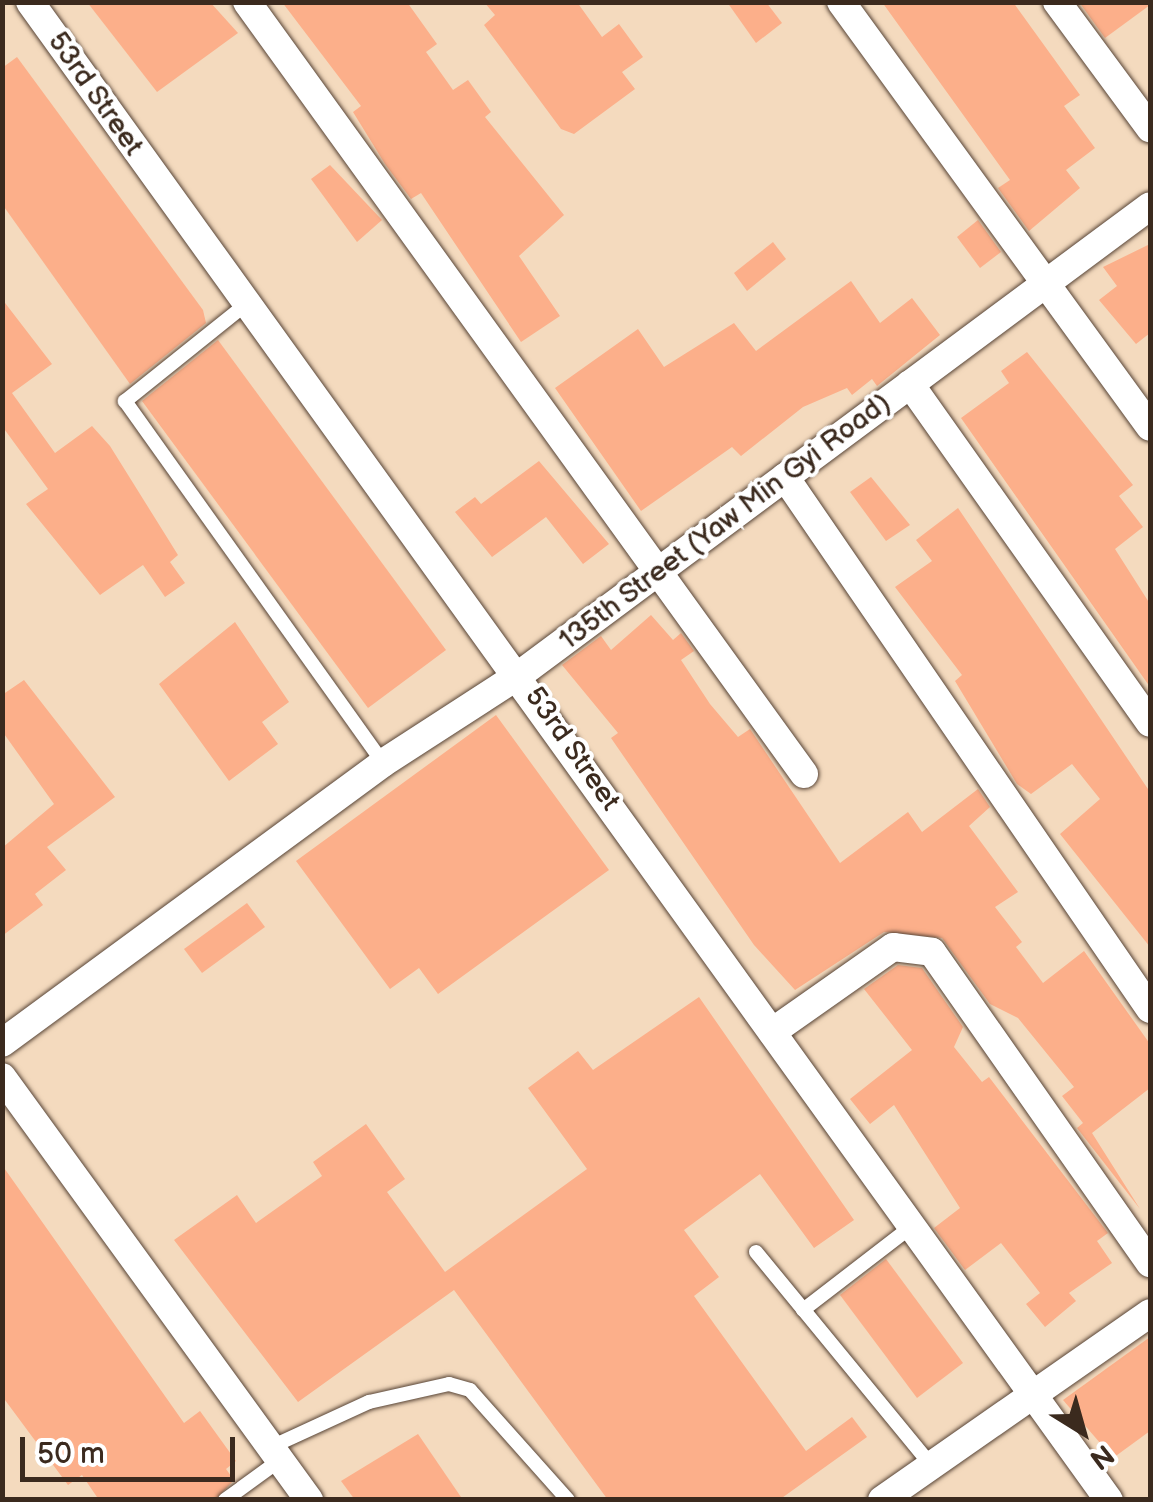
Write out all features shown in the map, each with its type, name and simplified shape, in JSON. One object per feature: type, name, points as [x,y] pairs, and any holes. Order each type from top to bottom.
[{"type":"street","name":"53rd Street","points":[[30,2],[246,306],[519,676],[908,1229],[1109,1500]]},
{"type":"street","points":[[248,2],[804,774]]},
{"type":"street","points":[[841,2],[1150,427]]},
{"type":"street","points":[[1057,2],[1150,128]]},
{"type":"street","name":"135th Street (Yaw Min Gyi Road)","points":[[2,1043],[382,763],[519,676],[1150,206]]},
{"type":"street","points":[[910,384],[1150,723]]},
{"type":"street","points":[[785,477],[1150,1008]]},
{"type":"street","points":[[772,1032],[892,947],[932,952],[1150,1263]]},
{"type":"street","points":[[2,1077],[309,1500]]},
{"type":"street","points":[[890,1497],[1150,1313]]},
{"type":"lane","points":[[246,306],[124,401],[382,763]]},
{"type":"lane","points":[[803,1310],[908,1229]]},
{"type":"lane","points":[[756,1252],[932,1465]]},
{"type":"lane","points":[[225,1500],[276,1454],[369,1402],[449,1384],[470,1390],[568,1500]]},
{"type":"building","points":[[87,2],[210,2],[238,33],[157,92]]},
{"type":"building","points":[[282,2],[407,2],[437,44],[426,52],[453,90],[468,80],[491,112],[485,117],[564,215],[519,256],[560,316],[521,342],[421,193],[411,199],[385,164],[353,112],[361,106]]},
{"type":"building","points":[[484,2],[577,2],[602,37],[619,24],[643,57],[622,72],[635,89],[574,134],[561,129],[484,25],[495,15]]},
{"type":"building","points":[[727,2],[766,2],[782,23],[756,43]]},
{"type":"building","points":[[882,2],[1013,2],[1080,95],[1064,106],[1095,148],[1066,170],[1080,188],[1029,231],[998,188],[1010,180]]},
{"type":"building","points":[[1079,2],[1150,2],[1150,5],[1105,38]]},
{"type":"building","points":[[17,57],[203,310],[206,323],[130,384],[2,204],[2,68]]},
{"type":"building","points":[[330,165],[382,220],[357,242],[311,179]]},
{"type":"building","points":[[978,220],[1001,252],[980,268],[957,237]]},
{"type":"building","points":[[773,242],[786,259],[747,291],[734,273]]},
{"type":"building","points":[[1150,244],[1150,333],[1136,344],[1099,300],[1117,286],[1103,267]]},
{"type":"building","points":[[851,281],[880,323],[912,298],[940,335],[877,386],[872,379],[852,395],[847,388],[803,407],[741,456],[732,447],[641,511],[555,388],[638,329],[664,367],[734,323],[756,351]]},
{"type":"building","points":[[2,299],[52,364],[12,393],[55,453],[92,426],[110,446],[178,555],[170,562],[185,583],[165,597],[143,565],[100,595],[26,504],[48,489],[2,426]]},
{"type":"building","points":[[218,340],[446,650],[368,708],[142,401]]},
{"type":"building","points":[[1027,352],[1133,485],[1119,496],[1143,527],[1115,549],[1150,604],[1150,687],[961,418],[1009,383],[1001,371]]},
{"type":"building","points":[[539,461],[609,544],[583,564],[546,517],[492,557],[455,512],[475,497],[481,504]]},
{"type":"building","points":[[871,477],[910,525],[886,541],[850,492]]},
{"type":"building","points":[[958,508],[1150,792],[1150,947],[1060,834],[1100,799],[1072,764],[1031,794],[1017,784],[955,681],[962,675],[895,587],[932,561],[916,540]]},
{"type":"building","points":[[651,615],[673,640],[681,633],[694,651],[681,660],[710,704],[738,737],[750,729],[840,863],[908,812],[922,832],[978,789],[990,807],[969,826],[1018,892],[995,907],[1022,942],[1016,947],[1043,983],[1084,951],[1150,1044],[1150,1088],[1092,1133],[1140,1209],[1077,1128],[1083,1123],[1062,1096],[1074,1087],[1018,1018],[990,1004],[942,938],[884,932],[795,990],[754,945],[611,738],[618,733],[562,665],[601,636],[611,650]]},
{"type":"building","points":[[235,622],[289,702],[262,722],[278,744],[229,781],[159,684]]},
{"type":"building","points":[[24,680],[115,797],[47,847],[66,870],[35,894],[43,905],[2,936],[2,848],[54,804],[2,731],[2,695]]},
{"type":"building","points":[[496,715],[609,870],[438,994],[419,968],[390,989],[296,861]]},
{"type":"building","points":[[247,903],[265,927],[202,973],[184,949]]},
{"type":"building","points":[[898,965],[922,968],[963,1027],[954,1047],[982,1082],[989,1077],[1108,1233],[1097,1241],[1112,1263],[1069,1293],[1076,1301],[1045,1327],[1026,1304],[1040,1293],[1001,1243],[965,1270],[934,1228],[960,1208],[894,1105],[870,1124],[850,1099],[912,1050],[864,989]]},
{"type":"building","points":[[699,997],[854,1220],[814,1248],[760,1174],[684,1230],[719,1277],[694,1296],[806,1451],[852,1417],[867,1437],[779,1500],[608,1500],[454,1290],[298,1402],[174,1240],[237,1195],[256,1223],[322,1176],[313,1162],[366,1124],[405,1179],[387,1192],[445,1272],[587,1169],[528,1088],[578,1051],[593,1070]]},
{"type":"building","points":[[2,1165],[184,1423],[200,1411],[236,1461],[226,1469],[234,1480],[215,1500],[99,1500],[82,1475],[68,1485],[2,1396]]},
{"type":"building","points":[[886,1259],[963,1363],[917,1398],[840,1295]]},
{"type":"building","points":[[1150,1337],[1150,1431],[1113,1458],[1063,1400]]},
{"type":"building","points":[[418,1434],[463,1500],[355,1500],[341,1481]]}]
